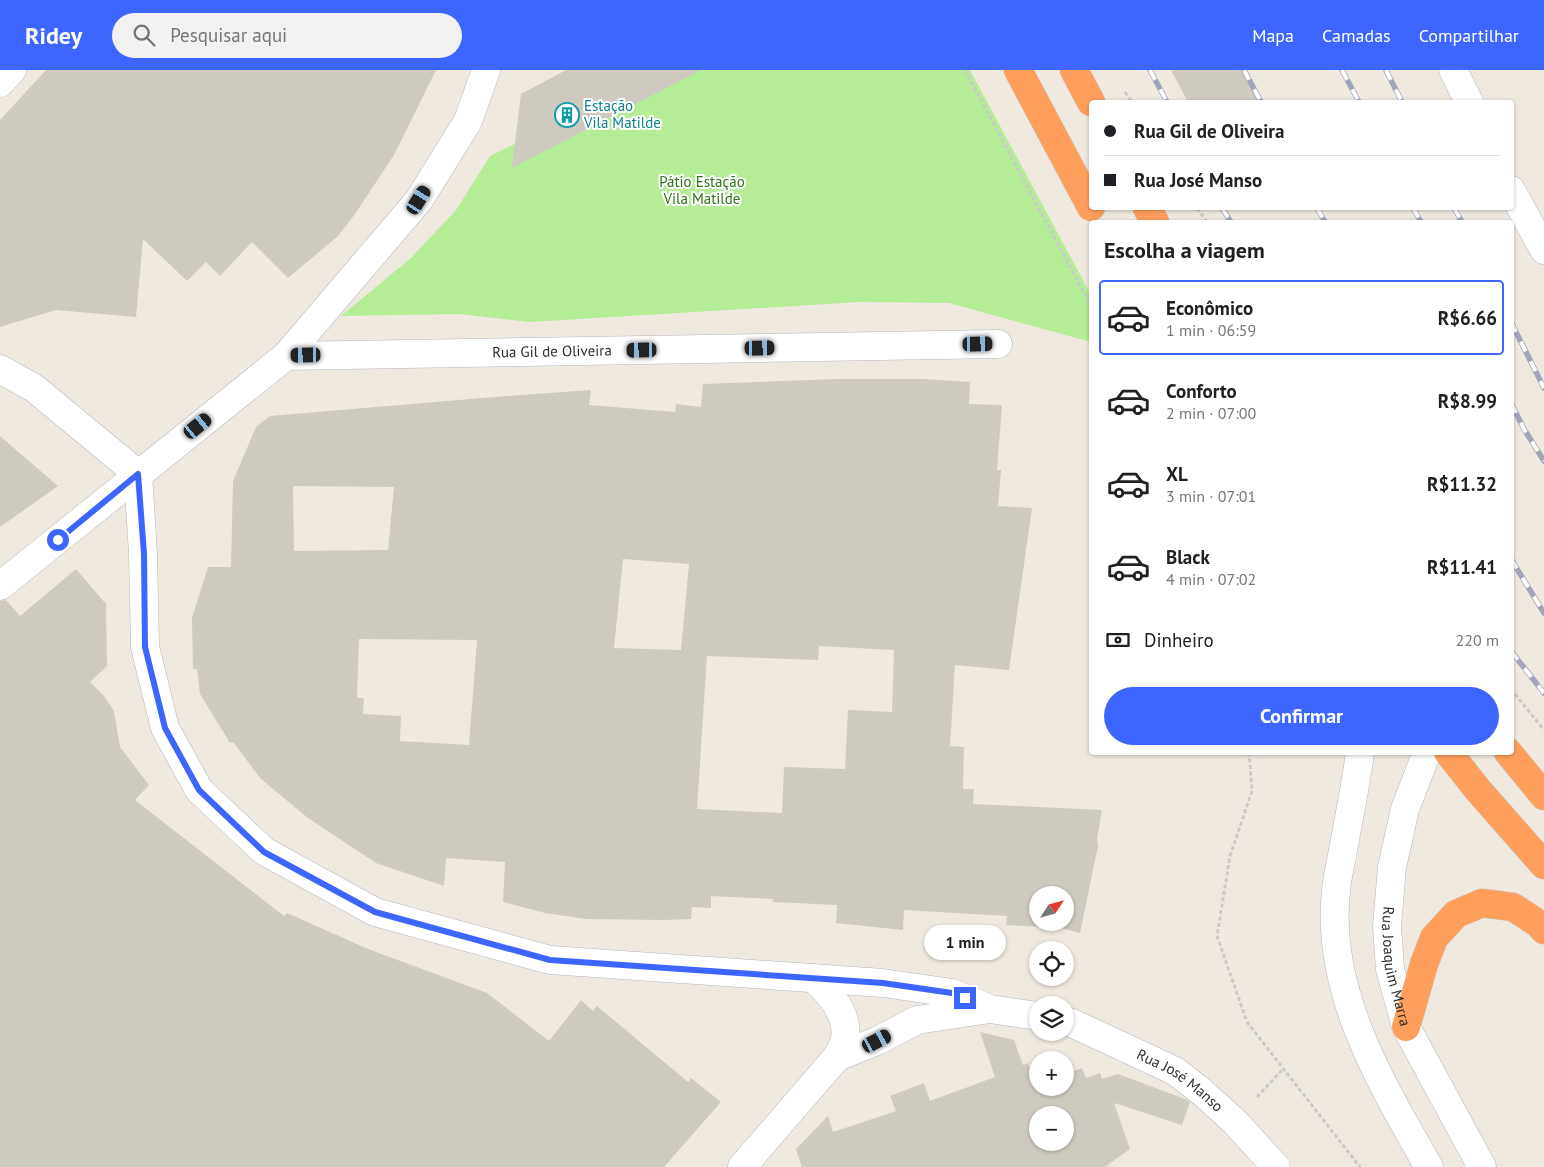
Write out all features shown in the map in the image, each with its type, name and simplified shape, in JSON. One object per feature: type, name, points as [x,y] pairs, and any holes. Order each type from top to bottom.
[{"type":"highway","points":[[1018,70],[1089,203]]},
{"type":"highway","points":[[1074,70],[1090,100]]},
{"type":"highway","points":[[1450,755],[1544,866]]},
{"type":"highway","points":[[1510,755],[1544,796]]},
{"type":"highway","points":[[1406,1027],[1424,964],[1434,938],[1456,914],[1482,903],[1513,907],[1539,924],[1544,930]]},
{"type":"street","points":[[0,83],[12,70]]},
{"type":"street","points":[[0,586],[286,356],[419,200],[468,121],[486,70]]},
{"type":"street","points":[[1453,70],[1468,100]]},
{"type":"street","points":[[1514,195],[1544,250]]},
{"type":"street","name":"Rua Gil de Oliveira","points":[[286,356],[998,344]]},
{"type":"street","points":[[0,369],[34,388],[138,474],[144,554],[145,647],[165,728],[199,790],[264,852],[375,912],[550,960],[883,983],[952,993],[990,1009],[1029,1015]]},
{"type":"street","points":[[1359,755],[1336,891],[1335,934],[1345,991],[1367,1050],[1391,1100],[1429,1167]]},
{"type":"street","name":"Rua Joaquim Marra","points":[[1425,755],[1405,809],[1392,867],[1387,926],[1390,970],[1406,1027],[1482,1167]]},
{"type":"street","points":[[742,1167],[837,1057],[845,1038],[843,1016],[836,1002],[814,978]]},
{"type":"street","points":[[837,1057],[877,1041],[917,1020],[990,1009]]},
{"type":"street","name":"Rua José Manso","points":[[1074,1024],[1175,1071],[1235,1122],[1276,1167]]},
{"type":"path","points":[[965,70],[1089,302]]},
{"type":"path","points":[[1514,694],[1544,730]]},
{"type":"path","points":[[1249,755],[1252,790],[1230,856],[1216,936],[1247,1022],[1360,1167]]},
{"type":"green space","name":"Pátio Estação Vila Matilde","points":[[665,70],[970,70],[1089,291],[1089,341],[949,303],[859,302],[530,322],[460,314],[341,316],[412,257],[456,210],[490,156]]},
{"type":"building","points":[[46,70],[436,70],[394,155],[355,214],[338,236],[288,278],[252,242],[220,276],[206,262],[187,281],[143,239],[136,317],[56,310],[0,327],[0,120]]},
{"type":"building","name":"Estação Vila Matilde","points":[[566,70],[701,70],[512,168],[521,94]]},
{"type":"building","points":[[1171,70],[1245,70],[1261,100],[1187,100]]},
{"type":"building","points":[[836,379],[923,379],[970,382],[969,404],[1002,405],[997,470],[1001,470],[998,506],[1032,508],[1009,670],[955,665],[950,746],[964,747],[963,789],[974,789],[973,804],[1102,810],[1097,839],[1098,846],[1080,933],[1072,931],[1074,931],[1074,886],[1029,886],[1029,926],[1006,925],[1007,916],[904,910],[903,930],[836,923],[837,905],[773,902],[773,899],[711,896],[711,908],[692,907],[691,919],[586,919],[545,913],[503,902],[505,862],[446,858],[444,886],[376,863],[308,818],[261,779],[233,742],[230,743],[200,694],[197,669],[193,669],[192,618],[208,567],[231,567],[233,481],[256,427],[270,416],[591,390],[589,405],[675,412],[676,404],[701,407],[703,384]],"holes":[[[293,486],[394,487],[388,550],[294,551]],[[623,559],[689,564],[681,650],[614,648]],[[359,639],[477,640],[469,745],[400,741],[401,716],[363,714],[364,698],[357,698]],[[819,646],[894,650],[892,712],[848,710],[845,769],[784,767],[782,813],[697,809],[707,656],[818,660]]]},
{"type":"building","points":[[0,436],[58,486],[0,527]]},
{"type":"building","points":[[76,569],[106,604],[107,666],[90,682],[104,696],[114,711],[120,747],[149,785],[135,800],[284,916],[287,913],[368,949],[487,993],[549,1041],[581,1000],[593,1011],[597,1006],[688,1082],[691,1078],[721,1102],[664,1167],[0,1167],[0,601],[6,600],[20,616]]},
{"type":"building","points":[[980,1032],[1014,1040],[1023,1065],[1028,1063],[1029,1066],[1029,1096],[1074,1096],[1074,1071],[1082,1068],[1086,1078],[1100,1073],[1102,1079],[1118,1074],[1190,1102],[1182,1125],[1114,1103],[1130,1149],[1105,1167],[802,1167],[796,1149],[828,1116],[833,1132],[896,1111],[890,1096],[924,1083],[930,1101],[995,1077]]},
{"type":"railway","points":[[1150,70],[1166,100]]},
{"type":"railway","points":[[1244,70],[1260,100]]},
{"type":"railway","points":[[1342,70],[1358,100]]},
{"type":"railway","points":[[1386,70],[1401,100]]},
{"type":"railway","points":[[1223,210],[1230,220]]},
{"type":"railway","points":[[1318,210],[1324,220]]},
{"type":"railway","points":[[1414,210],[1420,220]]},
{"type":"railway","points":[[1455,210],[1461,220]]},
{"type":"railway","points":[[1514,328],[1544,388]]},
{"type":"railway","points":[[1514,409],[1544,461]]},
{"type":"railway","points":[[1514,564],[1544,613]]},
{"type":"railway","points":[[1514,655],[1544,693]]},
{"type":"place","name":"Estação Vila Matilde","points":[[567,115]]},
{"type":"route","points":[[58,540],[138,474],[144,554],[145,647],[165,728],[199,790],[264,852],[375,912],[550,960],[883,983],[952,993],[965,998]]}]
